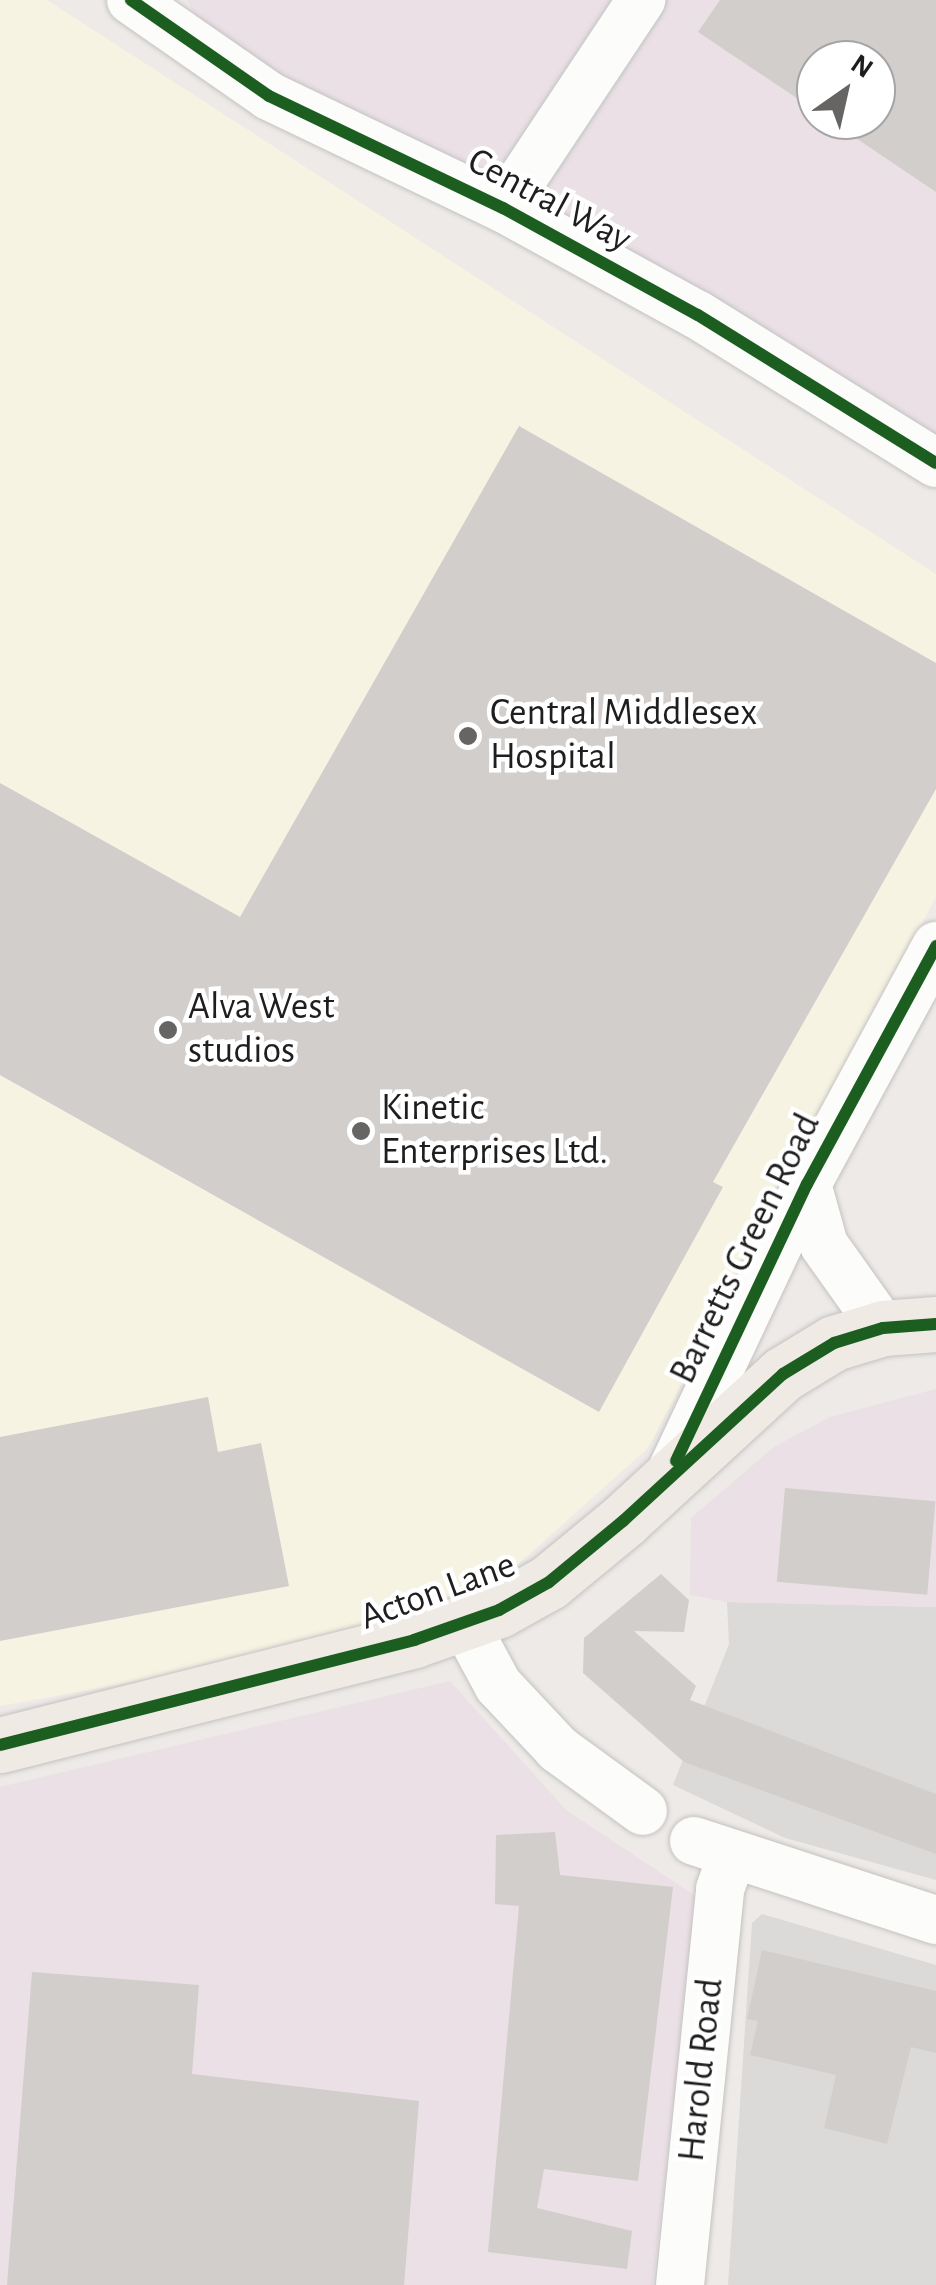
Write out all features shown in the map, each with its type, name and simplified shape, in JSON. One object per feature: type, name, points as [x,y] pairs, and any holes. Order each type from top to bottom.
[{"type":"main road","name":"Acton Lane","points":[[0,1745],[414,1640],[464,1622],[549,1582],[782,1374],[834,1343],[909,1326]]},
{"type":"street","name":"Central Way","points":[[131,0],[268,96],[503,208],[698,314],[936,463]]},
{"type":"street","points":[[503,208],[641,0]]},
{"type":"street","name":"Barretts Green Road","points":[[669,1475],[807,1184],[936,946]]},
{"type":"street","name":"Barretts Green Road","points":[[807,1184],[824,1245],[909,1326]]},
{"type":"street","points":[[464,1622],[498,1685],[558,1749],[643,1811]]},
{"type":"street","name":"Harold Road","points":[[680,2285],[720,1889],[713,1850],[936,1920]]},
{"type":"shaded area","name":"Central Middlesex Hospital","points":[[0,0],[47,0],[936,574],[936,897],[648,1448],[450,1625],[0,1706]]},
{"type":"shaded area","points":[[187,0],[936,0],[936,454],[209,40]]},
{"type":"shaded area","points":[[936,1389],[936,1607],[727,1602],[690,1595],[691,1518],[774,1447],[830,1417]]},
{"type":"shaded area","points":[[727,1602],[936,1607],[936,1880],[785,1838],[673,1785],[729,1644]]},
{"type":"shaded area","points":[[450,1681],[566,1810],[697,1897],[653,2285],[0,2285],[0,1787]]},
{"type":"shaded area","points":[[762,1914],[936,1965],[936,2285],[728,2285],[752,1923]]},
{"type":"building","points":[[720,0],[936,0],[936,192],[859,140],[896,140],[896,40],[796,40],[796,98],[698,32]]},
{"type":"building","points":[[519,426],[936,663],[936,789],[713,1182],[723,1187],[599,1412],[0,1075],[0,783],[240,917]]},
{"type":"building","points":[[208,1397],[218,1452],[261,1443],[289,1586],[0,1641],[0,1437]]},
{"type":"building","points":[[785,1488],[935,1501],[927,1595],[777,1582]]},
{"type":"building","points":[[661,1574],[689,1600],[684,1632],[634,1631],[696,1686],[690,1700],[936,1794],[936,1854],[684,1762],[583,1673],[584,1638]]},
{"type":"building","points":[[555,1832],[560,1875],[673,1887],[638,2181],[544,2169],[537,2208],[632,2231],[627,2269],[488,2252],[519,1906],[495,1904],[496,1835]]},
{"type":"building","points":[[762,1950],[936,1991],[936,2053],[911,2047],[887,2144],[824,2128],[836,2075],[750,2055],[758,2021],[747,2019]]},
{"type":"building","points":[[32,1972],[199,1985],[192,2074],[419,2101],[404,2285],[7,2285]]},
{"type":"cycle path","points":[[131,0],[269,96],[503,208],[698,315],[936,463]]},
{"type":"cycle path","points":[[676,1461],[807,1184],[936,946]]},
{"type":"cycle path","points":[[0,1745],[414,1640],[499,1610],[549,1582],[623,1521],[783,1374],[834,1343],[883,1328],[936,1324]]},
{"type":"place","name":"Central Middlesex Hospital","points":[[468,736]]},
{"type":"place","name":"Alva West studios","points":[[168,1030]]},
{"type":"place","name":"Kinetic Enterprises Ltd.","points":[[361,1131]]}]
